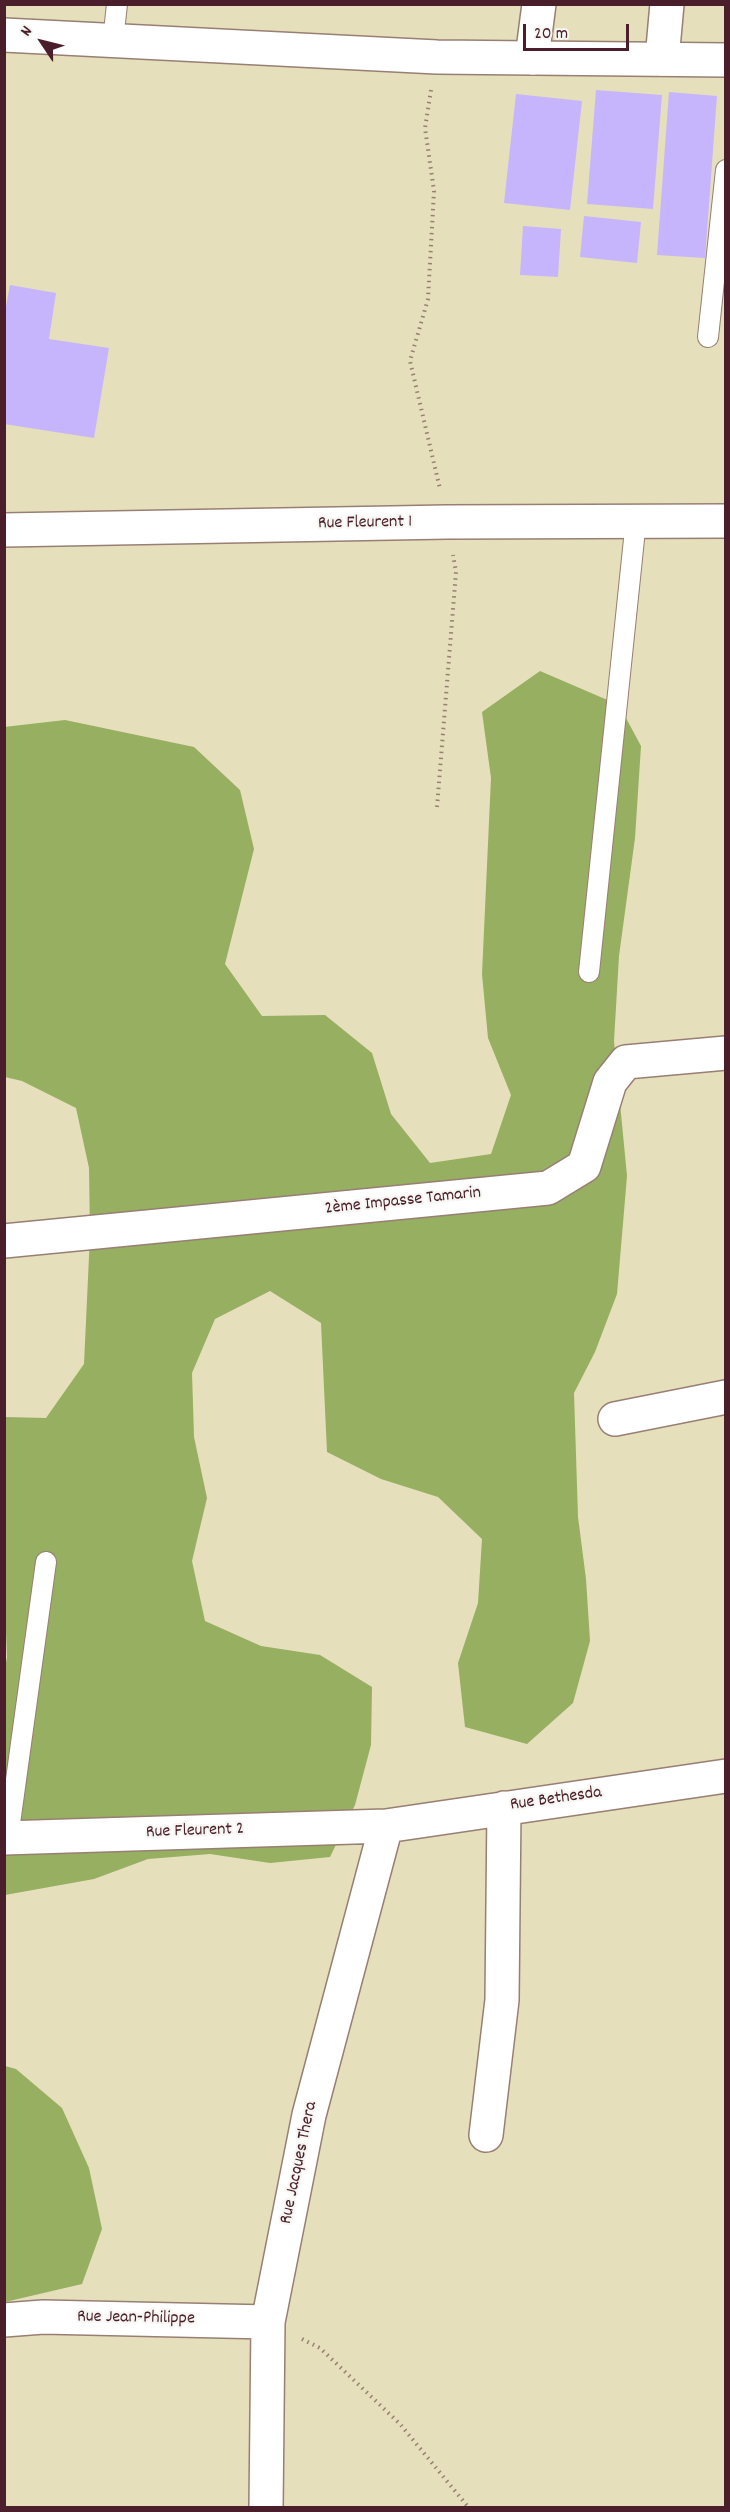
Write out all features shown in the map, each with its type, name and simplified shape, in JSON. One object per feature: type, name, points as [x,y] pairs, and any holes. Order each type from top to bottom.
[{"type":"street","points":[[532,58],[539,4]]},
{"type":"street","points":[[662,59],[667,4]]},
{"type":"street","points":[[4,35],[437,57],[726,60]]},
{"type":"street","name":"Rue Fleurent 1","points":[[4,530],[447,522],[726,521]]},
{"type":"street","name":"2ème Impasse Tamarin","points":[[4,1241],[548,1188],[584,1166],[610,1082],[626,1062],[726,1053]]},
{"type":"street","points":[[615,1419],[726,1397]]},
{"type":"street","name":"Rue Bethesda","points":[[386,1826],[726,1776]]},
{"type":"street","points":[[486,2135],[502,2000],[504,1808]]},
{"type":"street","name":"Rue Fleurent 2","points":[[6,1838],[386,1826]]},
{"type":"street","name":"Rue Jacques Thera","points":[[266,2508],[268,2322],[309,2115],[386,1826]]},
{"type":"street","name":"Rue Jean-Philippe","points":[[4,2320],[43,2317],[268,2322]]},
{"type":"lane","points":[[112,40],[117,4]]},
{"type":"lane","points":[[708,337],[726,170]]},
{"type":"lane","points":[[590,972],[636,520]]},
{"type":"lane","points":[[6,1838],[46,1562]]},
{"type":"path","points":[[436,807],[456,572],[447,522],[410,361],[428,299],[434,191],[424,128],[437,57]]},
{"type":"path","points":[[268,2322],[320,2348],[400,2424],[470,2508]]},
{"type":"green space","points":[[540,671],[619,705],[641,746],[635,838],[619,956],[614,1041],[627,1176],[617,1294],[595,1352],[574,1393],[578,1517],[586,1579],[590,1641],[573,1703],[527,1744],[465,1727],[458,1663],[478,1603],[482,1539],[438,1497],[381,1479],[327,1452],[321,1323],[270,1291],[215,1319],[192,1373],[194,1437],[207,1498],[192,1561],[205,1621],[261,1646],[320,1655],[372,1687],[371,1745],[355,1805],[330,1857],[270,1863],[210,1854],[148,1859],[94,1879],[5,1895],[4,1674],[7,1657],[4,1583],[5,1417],[46,1418],[84,1364],[90,1235],[89,1168],[76,1108],[22,1081],[5,1077],[4,727],[65,720],[194,747],[240,790],[254,849],[225,964],[262,1016],[325,1015],[372,1053],[391,1114],[430,1163],[491,1154],[511,1095],[488,1038],[482,974],[491,778],[482,712]]},
{"type":"green space","points":[[5,2066],[16,2069],[62,2108],[89,2168],[102,2229],[82,2284],[5,2302]]},
{"type":"building","points":[[596,90],[662,95],[653,209],[587,204]]},
{"type":"building","points":[[669,92],[717,96],[705,258],[657,255]]},
{"type":"building","points":[[516,94],[582,101],[570,210],[504,203]]},
{"type":"building","points":[[584,216],[641,222],[637,263],[580,257]]},
{"type":"building","points":[[523,226],[561,229],[558,277],[520,275]]},
{"type":"building","points":[[10,285],[56,293],[49,339],[109,348],[94,438],[4,424],[4,317]]}]
